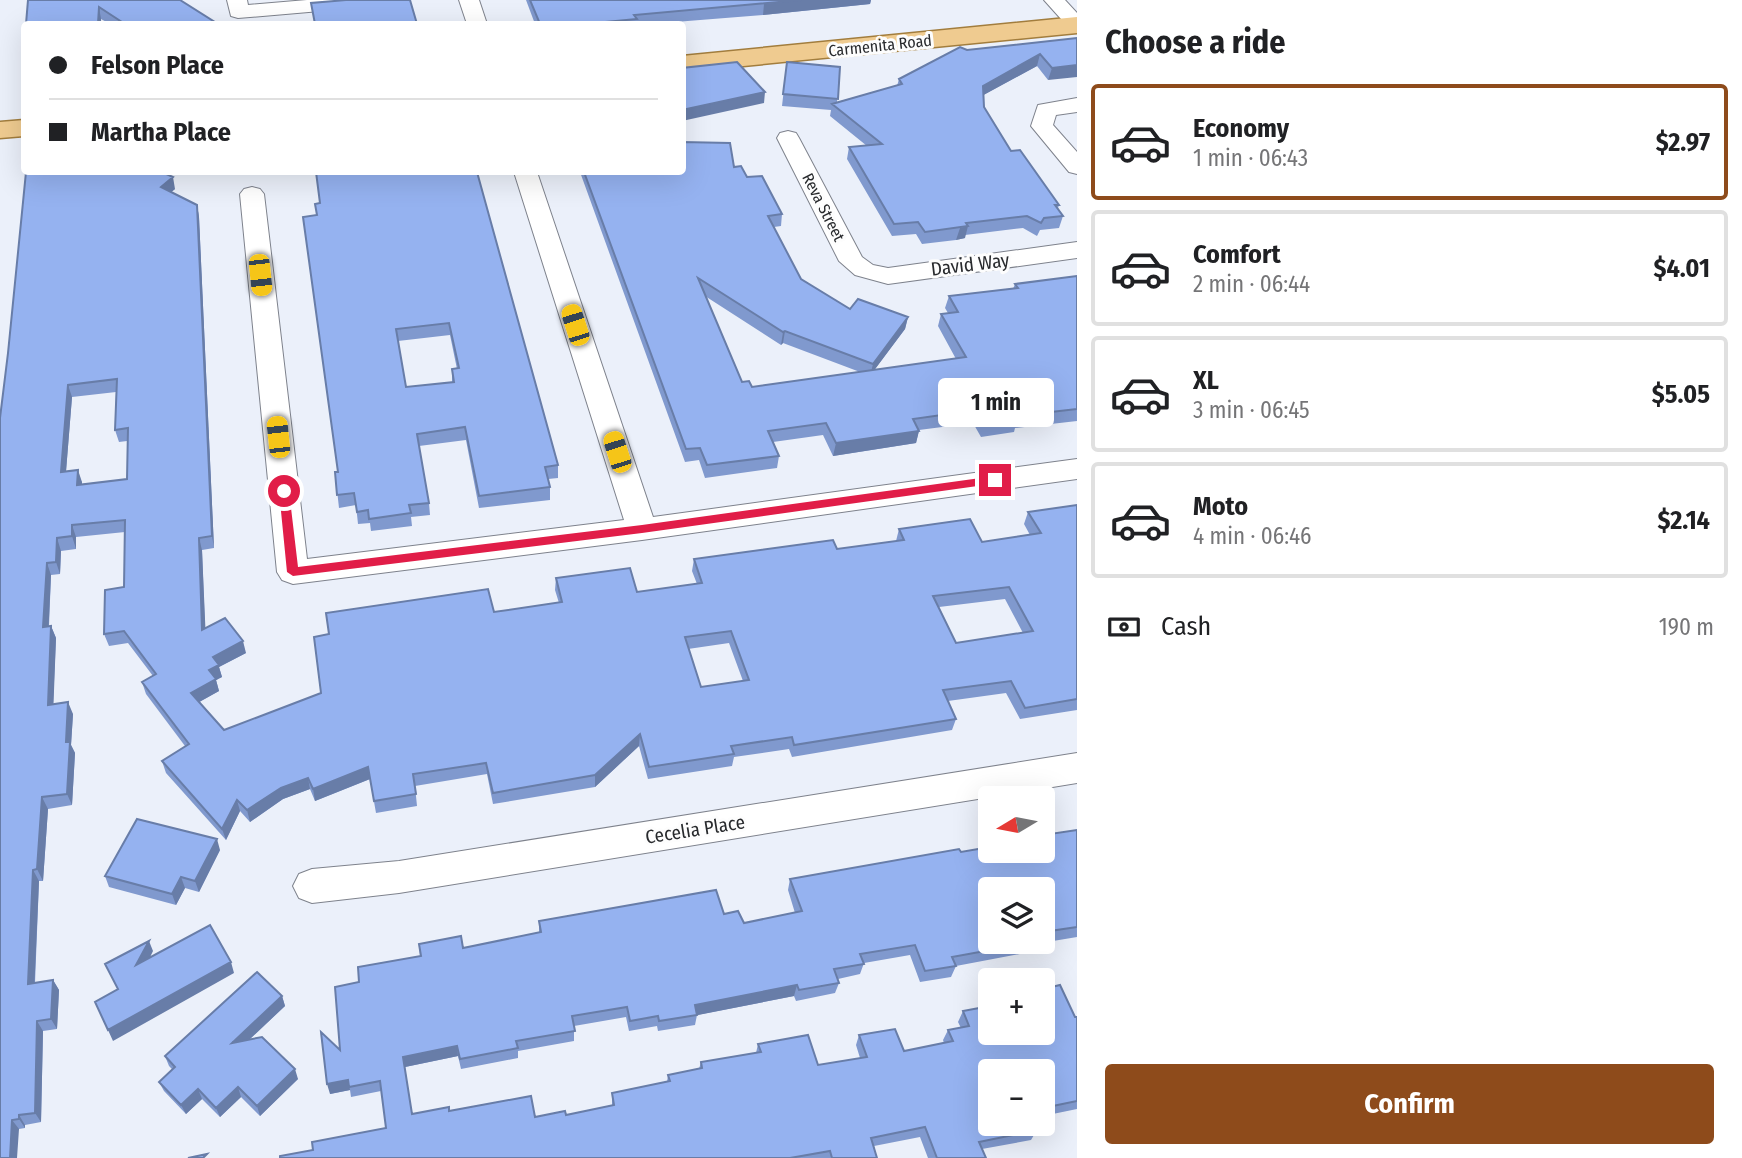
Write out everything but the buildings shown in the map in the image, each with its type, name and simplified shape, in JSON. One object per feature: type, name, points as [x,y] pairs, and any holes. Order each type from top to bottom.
[{"type":"main road","name":"Carmenita Road","points":[[686,43],[1069,12]]},
{"type":"main road","name":"Carmenita Road","points":[[686,63],[1069,12]]},
{"type":"main road","points":[[0,109],[21,106]]},
{"type":"main road","points":[[0,130],[21,128]]},
{"type":"street","points":[[238,6],[378,0]]},
{"type":"street","points":[[469,0],[476,21]]},
{"type":"street","points":[[1077,105],[1046,110],[1042,126],[1077,167]]},
{"type":"street","name":"Reva Street","points":[[788,138],[852,261],[864,270]]},
{"type":"street","points":[[526,175],[642,529]]},
{"type":"street","points":[[252,194],[293,572],[642,529],[1077,469]]},
{"type":"street","name":"David Way","points":[[864,270],[888,275],[1077,250]]},
{"type":"street","name":"Cecelia Place","points":[[312,886],[399,877],[1077,768]]},
{"type":"route","points":[[284,491],[293,572],[642,529],[995,480]]}]
